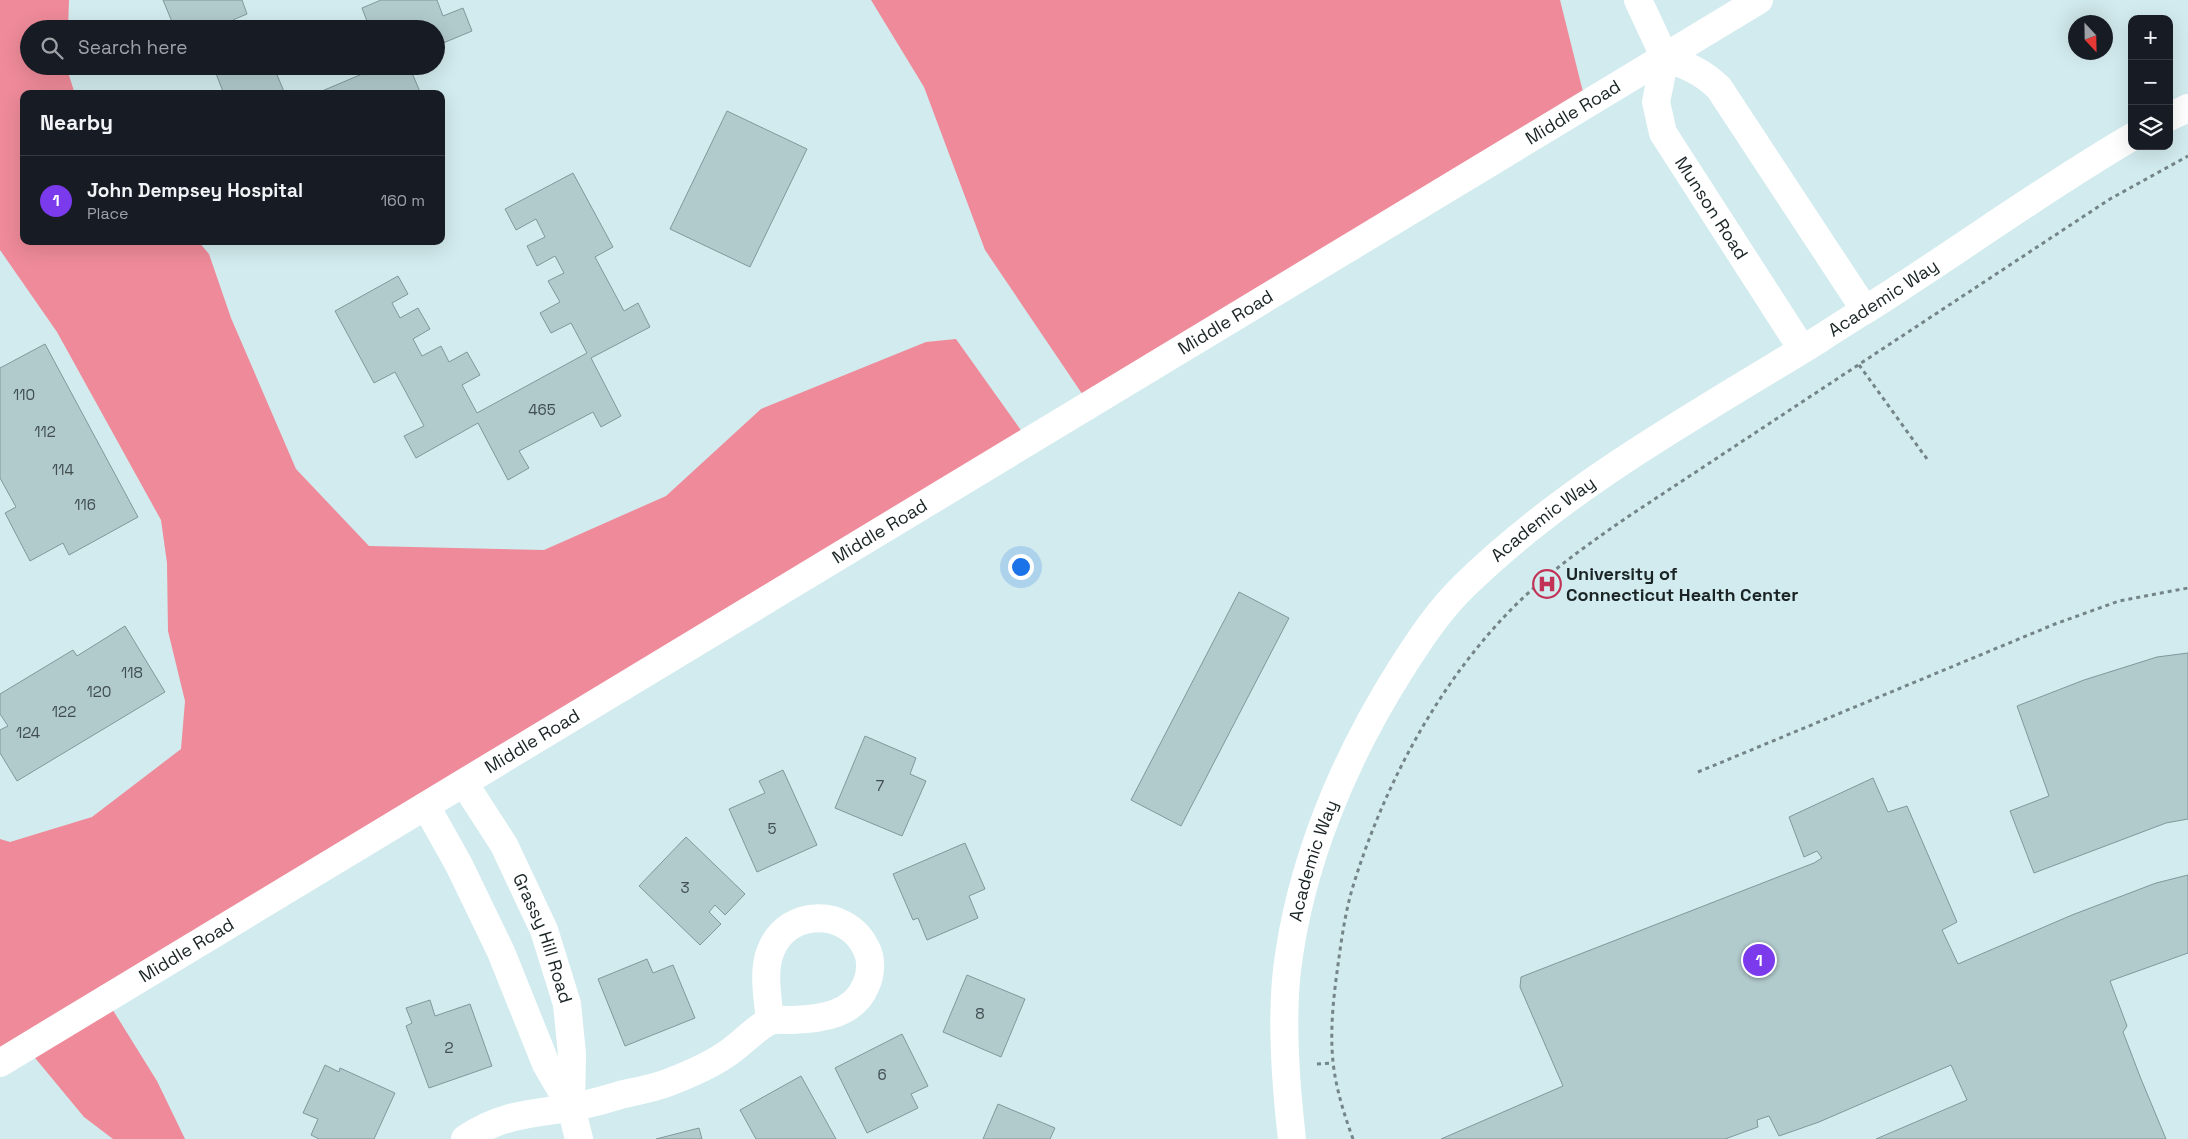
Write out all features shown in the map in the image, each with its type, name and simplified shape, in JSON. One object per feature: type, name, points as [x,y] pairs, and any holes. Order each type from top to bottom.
[{"type":"street","points":[[1638,0],[1665,58],[1690,66],[1706,75],[1719,88],[1865,310]]},
{"type":"street","name":"Middle Road","points":[[0,1063],[1064,418],[1759,0]]},
{"type":"street","name":"Munson Road","points":[[1665,58],[1656,102],[1658,118],[1663,133],[1802,349]]},
{"type":"street","points":[[2173,115],[2188,108]]},
{"type":"street","name":"Academic Way","points":[[1292,1139],[1287,1064],[1287,970],[1299,906],[1321,830],[1373,717],[1419,641],[1462,588],[1483,568],[1551,512],[1604,474],[1865,310],[2102,154],[2128,139]]},
{"type":"street","name":"Grassy Hill Road","points":[[464,783],[504,845],[544,930],[567,1004],[572,1054],[571,1107],[579,1139]]},
{"type":"street","name":"Grassy Hill Road","points":[[426,806],[459,865],[500,952],[546,1064],[571,1107]]},
{"type":"street","points":[[465,1139],[477,1131],[520,1114],[571,1107],[666,1084],[703,1068],[728,1054],[770,1021]]},
{"type":"path","points":[[1353,1139],[1340,1102],[1333,1063],[1331,1015],[1341,944],[1353,884],[1376,823],[1414,741],[1451,682],[1503,618],[1553,570],[1629,516],[2110,199],[2188,156]]},
{"type":"path","points":[[1859,365],[1927,459]]},
{"type":"path","points":[[1698,772],[2054,624],[2119,601],[2188,588]]},
{"type":"shaded area","points":[[0,0],[69,0],[68,20],[20,20],[20,75],[69,75],[74,90],[20,90],[20,245],[201,245],[209,254],[231,318],[296,469],[369,546],[544,550],[666,496],[761,409],[926,342],[956,339],[1028,440],[106,999],[157,1081],[185,1139],[113,1139],[84,1117],[26,1047],[0,1063],[0,839],[10,842],[92,817],[181,749],[185,701],[168,631],[167,563],[161,520],[57,332],[0,250]]},
{"type":"shaded area","points":[[871,0],[1560,0],[1586,104],[1089,404],[985,250],[924,87]]},
{"type":"building","points":[[163,0],[242,0],[247,14],[233,20],[171,20]]},
{"type":"building","points":[[381,0],[437,0],[443,16],[463,8],[472,31],[445,42],[445,20],[367,20],[362,8]]},
{"type":"building","points":[[217,75],[277,75],[283,90],[222,90]]},
{"type":"building","points":[[360,75],[413,75],[419,90],[324,90]]},
{"type":"building","points":[[727,111],[807,149],[750,267],[670,229]]},
{"type":"building","points":[[573,173],[613,247],[595,257],[624,311],[638,303],[650,327],[591,358],[621,416],[601,427],[593,412],[519,451],[529,468],[508,480],[478,423],[416,458],[404,436],[424,426],[395,372],[374,383],[335,311],[398,276],[408,294],[392,303],[400,318],[418,308],[430,329],[413,339],[422,356],[441,346],[449,362],[467,352],[480,375],[462,385],[477,413],[587,353],[571,323],[551,333],[540,313],[560,302],[548,281],[564,273],[555,256],[537,266],[527,246],[545,237],[536,219],[516,230],[505,209]]},
{"type":"building","points":[[45,344],[138,517],[69,555],[63,543],[30,561],[5,513],[16,507],[0,478],[0,368]]},
{"type":"building","points":[[1239,592],[1289,618],[1181,826],[1131,800]]},
{"type":"building","points":[[125,626],[165,692],[17,781],[0,753],[0,730],[8,726],[0,714],[0,694],[73,650],[77,656]]},
{"type":"building","points":[[2188,653],[2188,819],[2166,823],[2034,873],[2010,811],[2049,796],[2017,706],[2084,680],[2157,657]]},
{"type":"building","points":[[865,736],[916,758],[910,774],[926,781],[902,836],[835,808]]},
{"type":"building","points":[[783,770],[817,845],[757,872],[729,809],[765,793],[759,781]]},
{"type":"building","points":[[1873,778],[1888,812],[1907,806],[1957,922],[1942,930],[1958,964],[2072,915],[2156,883],[2188,875],[2188,953],[2110,981],[2127,1026],[2123,1032],[2166,1139],[1876,1139],[1967,1100],[1951,1065],[1819,1122],[1779,1136],[1769,1116],[1757,1120],[1758,1127],[1725,1139],[1441,1139],[1563,1086],[1520,987],[1521,977],[1814,863],[1822,858],[1817,851],[1804,857],[1789,817]]},
{"type":"building","points":[[686,837],[745,894],[725,915],[715,905],[709,912],[721,924],[700,945],[639,886]]},
{"type":"building","points":[[965,843],[985,889],[969,896],[978,918],[927,940],[918,918],[913,920],[893,874]]},
{"type":"building","points":[[647,959],[653,973],[673,965],[695,1018],[625,1046],[598,979]]},
{"type":"building","points":[[967,975],[1025,999],[1001,1057],[943,1032]]},
{"type":"building","points":[[430,1000],[435,1016],[470,1004],[492,1066],[429,1088],[406,1026],[412,1023],[406,1008]]},
{"type":"building","points":[[902,1034],[928,1086],[911,1094],[918,1108],[867,1133],[835,1068]]},
{"type":"building","points":[[325,1065],[339,1072],[340,1068],[395,1093],[374,1139],[319,1139],[311,1135],[318,1119],[303,1113]]},
{"type":"building","points":[[801,1076],[836,1139],[756,1139],[740,1110]]},
{"type":"building","points":[[998,1104],[1055,1128],[1050,1139],[983,1139]]},
{"type":"building","points":[[699,1128],[702,1139],[656,1139]]},
{"type":"place","name":"University of Connecticut Health Center","points":[[1547,584]]},
{"type":"place","name":"John Dempsey Hospital","points":[[1759,960]]}]
